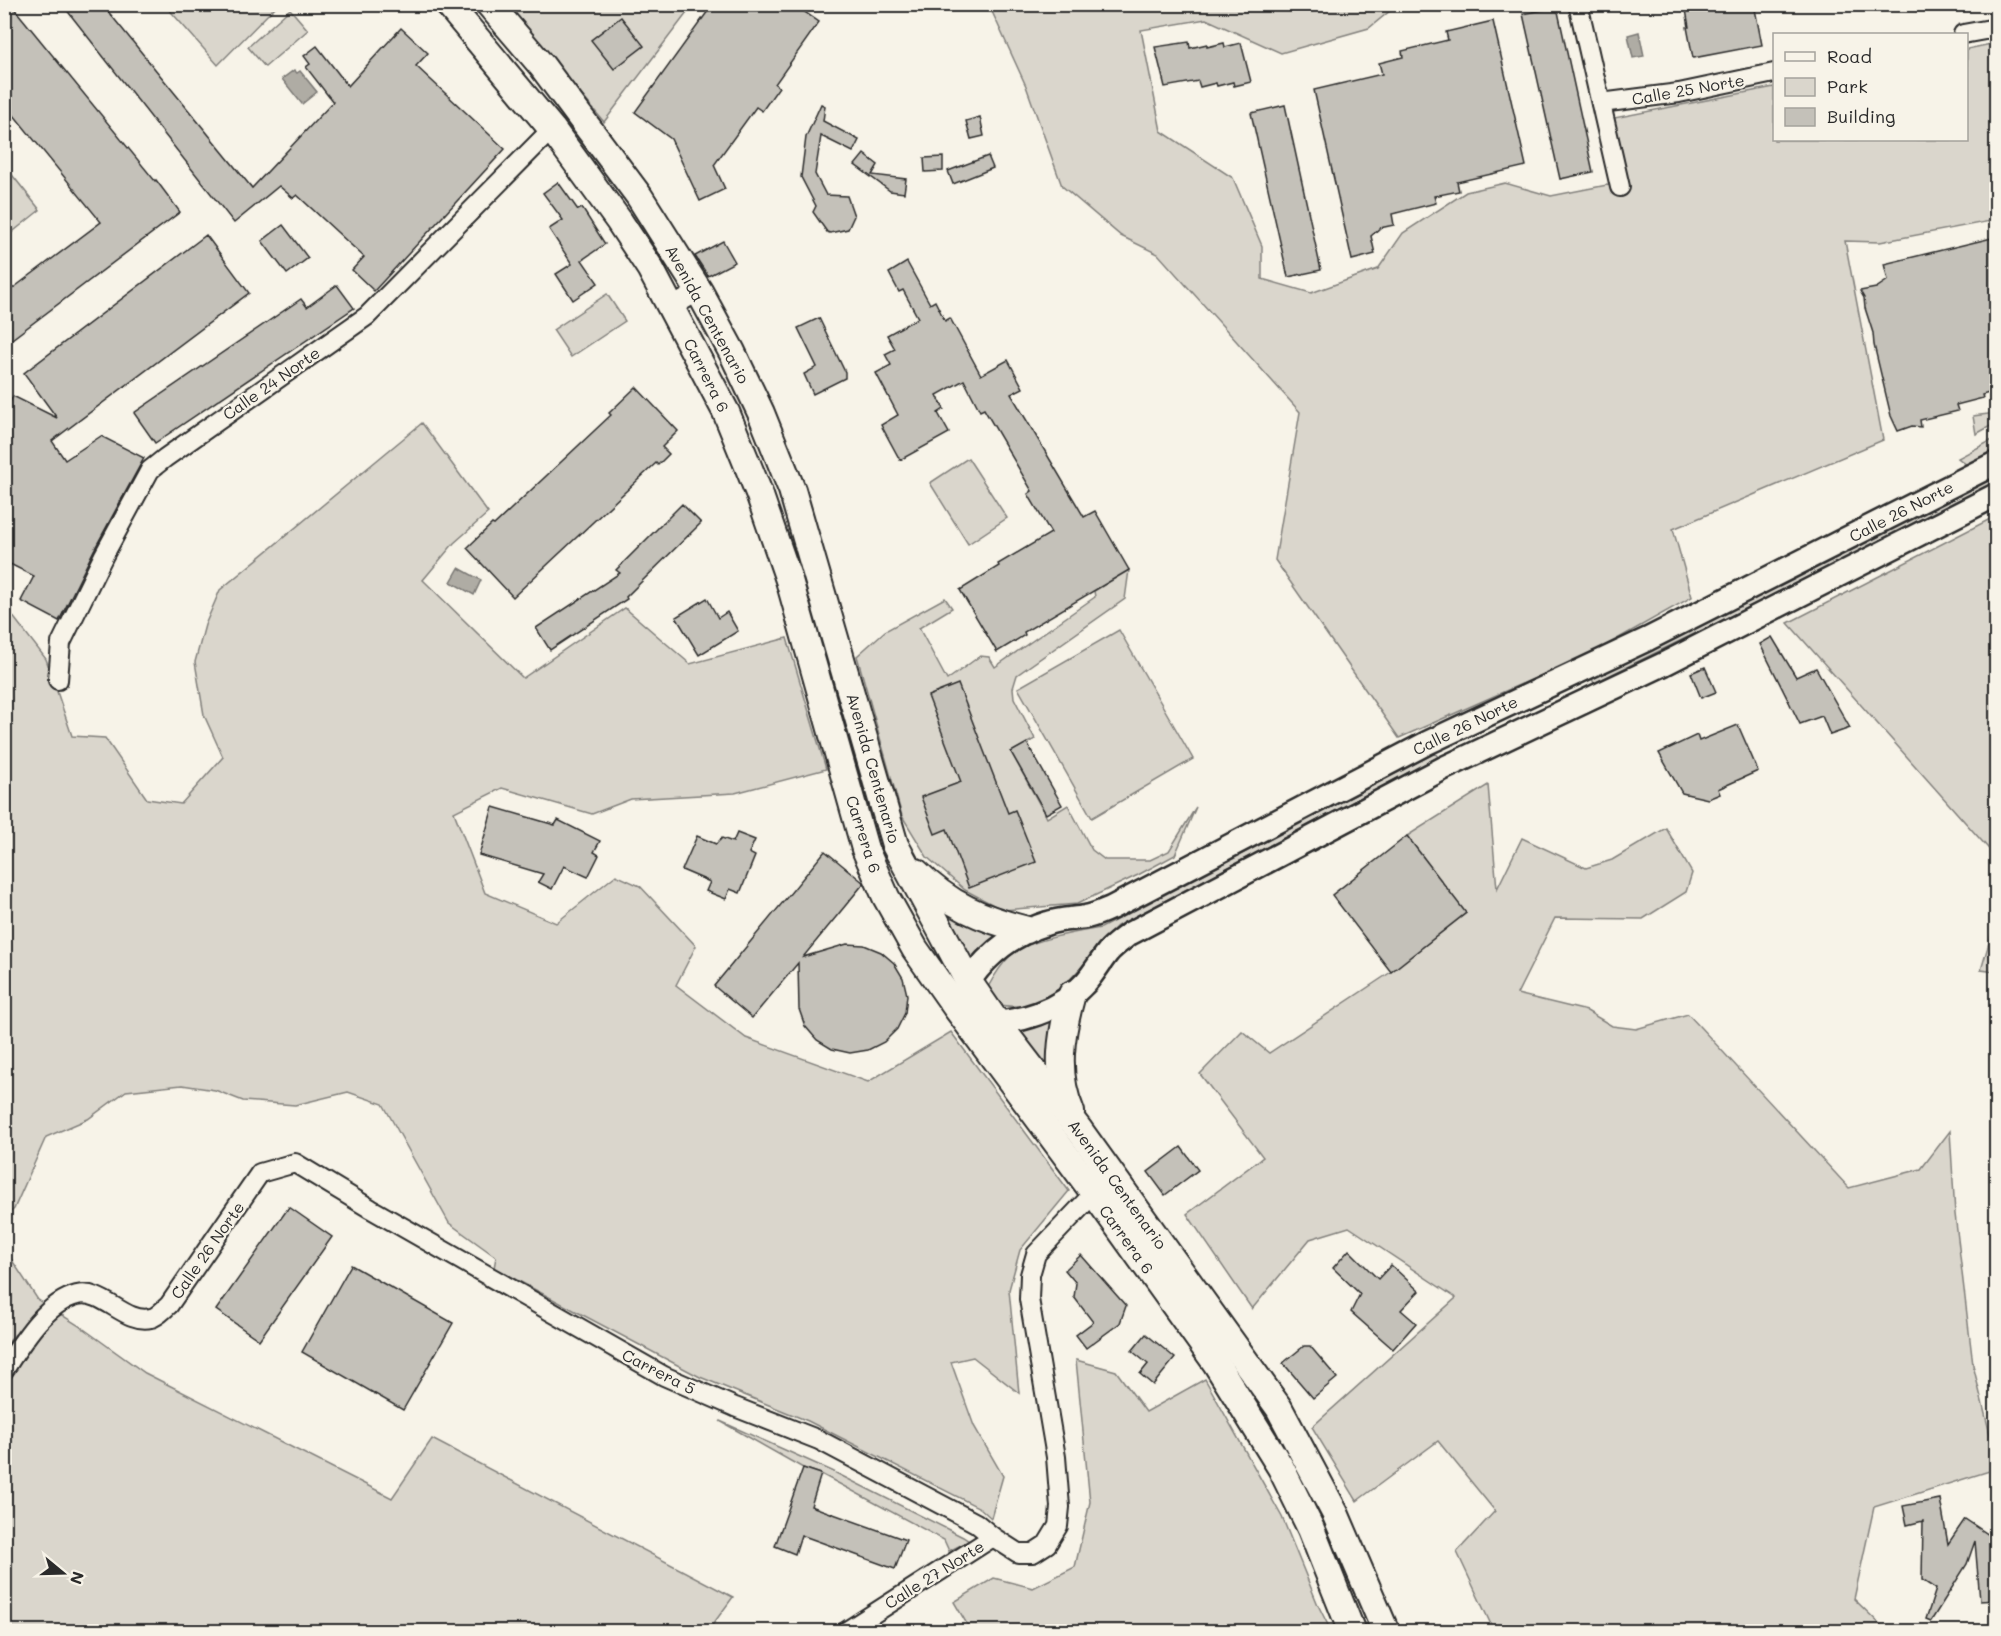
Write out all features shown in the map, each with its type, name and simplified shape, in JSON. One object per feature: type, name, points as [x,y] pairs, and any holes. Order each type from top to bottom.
[{"type":"main road","name":"Carrera 6","points":[[447,4],[552,129],[625,231],[650,268],[672,307],[726,412],[763,504],[789,580],[866,849],[886,897],[915,949],[1216,1363],[1258,1429],[1281,1468],[1311,1528],[1352,1632]]},
{"type":"main road","name":"Avenida Centenario","points":[[489,4],[542,66],[639,196],[699,291],[732,352],[761,413],[792,490],[895,845],[968,981],[997,1023],[1080,1131],[1278,1408],[1335,1513],[1386,1632]]},
{"type":"main road","points":[[895,845],[910,867],[951,902],[975,915],[1028,930]]},
{"type":"main road","points":[[1072,994],[1064,1022],[1060,1050],[1062,1078],[1069,1106],[1080,1131]]},
{"type":"street","points":[[1578,4],[1620,187]]},
{"type":"street","points":[[1968,33],[1996,28]]},
{"type":"street","name":"Calle 25 Norte","points":[[1601,103],[1679,93],[1773,73]]},
{"type":"street","name":"Calle 24 Norte","points":[[58,680],[61,643],[104,555],[150,470],[367,316],[552,129]]},
{"type":"street","points":[[672,307],[699,291]]},
{"type":"street","name":"Calle 26 Norte","points":[[1996,463],[1648,639],[1426,743],[1111,908],[1088,917],[1050,922],[1028,930],[1005,943],[985,960],[968,981],[961,1014],[997,1023],[1024,1019],[1049,1009],[1085,983],[1109,950],[1129,934],[1444,768],[1660,666],[1996,495]]},
{"type":"street","name":"Calle 26 Norte","points":[[4,1370],[34,1325],[60,1304],[78,1295],[93,1296],[136,1318],[152,1318],[169,1305],[260,1173],[295,1163]]},
{"type":"street","name":"Carrera 5","points":[[295,1163],[402,1227],[664,1376],[819,1440],[976,1523],[993,1537],[1026,1553],[1047,1545],[1058,1526],[1060,1507],[1056,1457],[1029,1299],[1030,1275],[1036,1254],[1094,1193]]},
{"type":"street","name":"Calle 27 Norte","points":[[845,1632],[993,1537]]},
{"type":"green space","points":[[165,5],[277,5],[218,65]]},
{"type":"green space","points":[[507,5],[693,5],[604,122]]},
{"type":"green space","points":[[989,5],[1397,5],[1369,28],[1281,53],[1206,19],[1141,30],[1161,131],[1233,178],[1262,246],[1262,279],[1311,293],[1378,269],[1403,233],[1466,192],[1505,183],[1551,196],[1607,185],[1626,188],[1614,118],[1773,87],[1773,141],[1968,141],[1968,49],[1996,43],[1996,220],[1880,242],[1845,241],[1883,440],[1673,529],[1692,597],[1594,652],[1399,738],[1275,560],[1300,412],[1158,254],[1121,236],[1062,186],[1026,86]]},
{"type":"green space","points":[[290,9],[308,30],[265,67],[248,47]]},
{"type":"green space","points":[[5,166],[40,210],[4,238]]},
{"type":"green space","points":[[607,294],[625,321],[571,357],[553,330]]},
{"type":"green space","points":[[1996,413],[1996,423],[1976,434],[1973,416]]},
{"type":"green space","points":[[422,423],[488,513],[454,543],[423,580],[523,678],[625,608],[690,664],[787,638],[826,769],[735,793],[631,799],[592,814],[502,788],[454,812],[485,893],[556,923],[616,875],[640,886],[696,946],[676,985],[746,1038],[868,1082],[951,1032],[1069,1191],[1020,1250],[1009,1290],[1019,1393],[973,1357],[951,1362],[974,1426],[1003,1476],[991,1518],[980,1508],[808,1421],[700,1377],[494,1268],[496,1257],[449,1223],[383,1104],[348,1092],[295,1105],[243,1101],[215,1090],[182,1085],[126,1091],[88,1119],[46,1137],[14,1209],[5,1217],[5,606],[46,659],[72,736],[105,738],[147,799],[181,804],[223,757],[204,715],[195,662],[205,625],[220,590]]},
{"type":"green space","points":[[1996,438],[1996,451],[1967,465],[1958,458]]},
{"type":"green space","points":[[968,458],[1007,518],[968,544],[930,483]]},
{"type":"green space","points":[[1996,474],[1996,482],[1594,683],[1592,679]]},
{"type":"green space","points":[[1996,516],[1996,857],[1788,623]]},
{"type":"green space","points":[[1129,570],[1125,599],[1017,675],[1013,688],[1014,698],[1035,739],[1011,752],[1047,818],[1068,805],[1092,850],[1105,860],[1150,860],[1169,851],[1196,807],[1175,855],[1138,875],[1077,904],[1003,910],[965,890],[927,857],[902,816],[857,656],[885,631],[945,598],[952,608],[919,628],[947,680],[980,656],[989,657],[995,667],[1095,597],[1094,591]]},
{"type":"green space","points":[[1119,630],[1193,759],[1092,818],[1018,688]]},
{"type":"green space","points":[[1435,753],[1438,757],[1117,926],[1074,975],[1050,995],[1020,1006],[1006,1006],[998,1002],[988,987],[1004,963],[1018,950],[1040,941],[1101,928]]},
{"type":"green space","points":[[1488,785],[1497,889],[1522,838],[1586,868],[1612,860],[1666,828],[1692,873],[1686,892],[1643,919],[1555,918],[1517,994],[1587,1011],[1612,1026],[1636,1029],[1688,1014],[1849,1188],[1921,1169],[1950,1131],[1955,1214],[1973,1365],[1996,1459],[1996,1469],[1874,1507],[1854,1599],[1887,1631],[1494,1631],[1457,1552],[1495,1511],[1438,1441],[1357,1501],[1312,1427],[1456,1298],[1349,1227],[1310,1239],[1252,1309],[1187,1214],[1263,1157],[1200,1074],[1242,1031],[1269,1053],[1391,972],[1466,913],[1407,836]]},
{"type":"green space","points":[[931,900],[955,918],[1002,935],[973,966]]},
{"type":"green space","points":[[1996,919],[1996,972],[1981,970]]},
{"type":"green space","points":[[1055,1016],[1049,1069],[1017,1028]]},
{"type":"green space","points":[[4,1248],[38,1300],[81,1327],[145,1373],[392,1498],[432,1439],[733,1597],[708,1631],[5,1631],[4,1349],[15,1334],[5,1347]]},
{"type":"green space","points":[[1076,1360],[1116,1371],[1146,1412],[1205,1379],[1282,1517],[1331,1631],[971,1631],[954,1602],[994,1578],[1033,1588],[1075,1567],[1090,1502]]},
{"type":"green space","points":[[720,1421],[832,1471],[969,1541],[949,1551],[944,1540],[821,1474],[803,1468]]},
{"type":"shaded area","points":[[1639,32],[1644,56],[1633,58],[1628,35]]},
{"type":"shaded area","points":[[294,70],[297,73],[300,71],[317,92],[302,104],[282,79]]},
{"type":"shaded area","points":[[459,568],[481,580],[474,595],[451,582]]},
{"type":"building","points":[[62,4],[102,4],[252,188],[333,102],[306,67],[310,64],[304,56],[317,46],[348,86],[401,28],[428,53],[416,66],[505,149],[374,291],[352,270],[364,257],[297,195],[293,198],[279,186],[234,223]]},
{"type":"building","points":[[713,4],[807,4],[802,10],[819,22],[775,84],[779,87],[762,111],[756,107],[714,165],[725,189],[700,201],[671,139],[635,112]]},
{"type":"building","points":[[1685,4],[1754,4],[1762,45],[1693,58]]},
{"type":"building","points":[[13,7],[180,212],[4,345],[4,295],[101,222],[4,103],[4,14]]},
{"type":"building","points":[[1557,7],[1593,172],[1560,179],[1523,14]]},
{"type":"building","points":[[621,17],[644,46],[614,69],[591,40]]},
{"type":"building","points":[[1493,21],[1526,166],[1457,182],[1459,191],[1434,196],[1436,203],[1392,214],[1394,225],[1380,228],[1371,236],[1375,254],[1352,260],[1314,90],[1382,74],[1379,63],[1403,57],[1402,51],[1448,40],[1446,32]]},
{"type":"building","points":[[1189,42],[1190,48],[1224,43],[1225,47],[1241,43],[1251,82],[1234,86],[1233,82],[1217,86],[1216,83],[1200,87],[1198,81],[1165,87],[1155,47]]},
{"type":"building","points":[[821,104],[825,106],[823,121],[859,140],[853,152],[821,136],[815,174],[826,195],[847,196],[854,216],[848,229],[830,233],[813,212],[816,206],[801,177],[806,137]]},
{"type":"building","points":[[1285,105],[1321,270],[1288,277],[1251,113]]},
{"type":"building","points":[[980,117],[984,136],[971,139],[966,121]]},
{"type":"building","points":[[864,154],[878,165],[872,175],[906,179],[904,193],[890,191],[855,165]]},
{"type":"building","points":[[988,156],[993,168],[953,184],[948,171]]},
{"type":"building","points":[[943,157],[943,171],[925,172],[924,158]]},
{"type":"building","points":[[558,182],[578,210],[582,208],[605,244],[582,260],[598,283],[573,300],[556,274],[572,264],[549,229],[563,220],[543,193]]},
{"type":"building","points":[[283,225],[308,258],[287,274],[262,241]]},
{"type":"building","points":[[206,235],[249,293],[52,441],[65,460],[101,436],[144,458],[59,621],[21,601],[34,576],[4,561],[4,414],[13,396],[57,418],[24,373]]},
{"type":"building","points":[[1996,237],[1996,391],[1982,395],[1983,398],[1956,405],[1958,411],[1920,420],[1921,427],[1912,426],[1898,431],[1891,416],[1873,333],[1860,291],[1876,288],[1888,280],[1884,264]]},
{"type":"building","points":[[723,241],[735,262],[708,276],[695,256]]},
{"type":"building","points":[[907,262],[930,304],[935,301],[945,321],[950,318],[981,375],[1008,360],[1023,388],[1011,394],[1084,517],[1095,511],[1129,570],[1024,632],[1025,635],[997,652],[960,590],[999,566],[998,564],[1051,533],[1028,494],[1032,491],[984,409],[980,411],[964,380],[937,395],[944,409],[938,413],[949,433],[900,460],[881,425],[898,415],[876,373],[891,365],[885,354],[895,349],[887,335],[918,318],[903,290],[899,292],[889,273]]},
{"type":"building","points":[[337,285],[354,308],[155,443],[134,413],[301,299],[307,307]]},
{"type":"building","points":[[819,318],[845,372],[845,378],[813,394],[804,374],[817,367],[798,328]]},
{"type":"building","points":[[636,387],[678,431],[662,447],[669,454],[658,465],[656,463],[513,597],[467,548],[611,415],[609,413]]},
{"type":"building","points":[[682,504],[701,523],[626,597],[627,599],[550,650],[536,628],[620,573],[616,570]]},
{"type":"building","points":[[707,598],[718,618],[727,612],[738,631],[699,655],[676,617]]},
{"type":"building","points":[[1772,637],[1796,677],[1816,668],[1850,728],[1830,735],[1822,716],[1800,724],[1760,644]]},
{"type":"building","points":[[1705,667],[1716,692],[1701,698],[1691,673]]},
{"type":"building","points":[[958,684],[1008,813],[1015,810],[1036,862],[969,888],[947,829],[935,834],[921,797],[961,782],[928,696]]},
{"type":"building","points":[[1738,725],[1758,771],[1718,789],[1720,794],[1708,799],[1682,793],[1659,753],[1697,735],[1699,741]]},
{"type":"building","points":[[1027,743],[1062,805],[1046,814],[1011,752]]},
{"type":"building","points":[[493,807],[555,825],[558,820],[600,841],[594,852],[599,855],[588,877],[564,866],[552,889],[538,882],[543,874],[479,855]]},
{"type":"building","points":[[737,833],[755,840],[749,853],[755,856],[740,893],[730,889],[726,899],[706,891],[710,882],[682,870],[697,836],[716,844],[722,838],[733,842]]},
{"type":"building","points":[[1407,836],[1466,913],[1391,972],[1332,895]]},
{"type":"building","points":[[825,851],[864,883],[803,957],[847,944],[864,945],[881,952],[894,963],[903,978],[907,995],[905,1013],[897,1029],[884,1042],[868,1050],[850,1053],[832,1049],[817,1040],[805,1026],[799,1009],[798,963],[752,1018],[714,986]]},
{"type":"building","points":[[1181,1147],[1198,1170],[1165,1195],[1148,1172]]},
{"type":"building","points":[[289,1207],[332,1237],[259,1340],[216,1310]]},
{"type":"building","points":[[1349,1250],[1378,1279],[1391,1265],[1419,1291],[1401,1310],[1416,1323],[1393,1349],[1351,1312],[1360,1294],[1333,1268]]},
{"type":"building","points":[[1081,1255],[1126,1306],[1120,1323],[1086,1348],[1076,1335],[1093,1322],[1074,1297],[1076,1283],[1065,1270]]},
{"type":"building","points":[[351,1265],[453,1323],[403,1410],[302,1352]]},
{"type":"building","points":[[1146,1334],[1175,1358],[1153,1385],[1140,1374],[1148,1364],[1132,1351]]},
{"type":"building","points":[[1304,1346],[1310,1346],[1337,1378],[1313,1398],[1283,1363]]},
{"type":"building","points":[[803,1468],[821,1474],[811,1506],[906,1540],[895,1569],[801,1535],[795,1554],[775,1546]]},
{"type":"building","points":[[1940,1499],[1948,1544],[1965,1519],[1992,1537],[1996,1600],[1980,1601],[1975,1541],[1967,1564],[1931,1621],[1926,1619],[1936,1589],[1922,1580],[1923,1521],[1907,1525],[1903,1506]]}]
